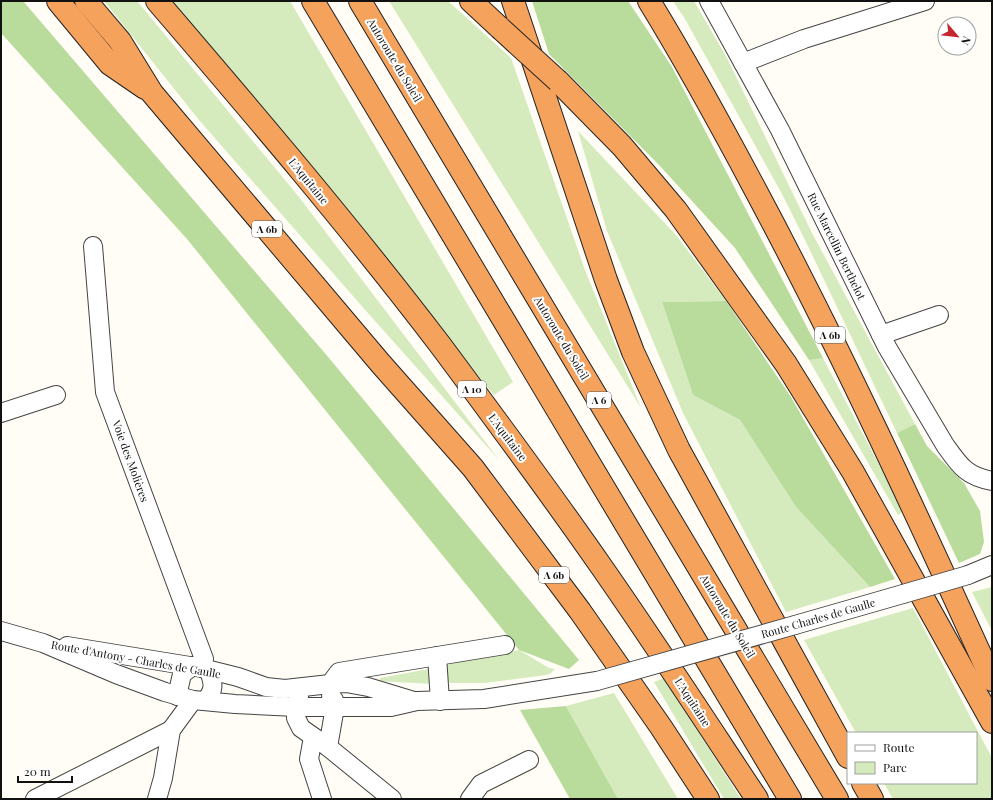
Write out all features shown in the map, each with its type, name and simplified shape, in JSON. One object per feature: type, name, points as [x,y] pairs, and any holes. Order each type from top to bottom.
[{"type":"highway","points":[[58,1],[110,64],[152,93]]},
{"type":"highway","name":"A 6b","points":[[86,1],[120,41],[152,93],[381,364],[473,468],[580,610],[661,727],[708,799]]},
{"type":"highway","name":"L'Aquitaine","points":[[157,1],[363,247],[439,345],[526,461],[599,564],[757,799]]},
{"type":"highway","points":[[313,1],[790,799]]},
{"type":"highway","name":"Autoroute du Soleil","points":[[360,1],[838,799]]},
{"type":"highway","points":[[471,1],[558,81],[622,146],[676,210],[786,364],[853,472],[992,722]]},
{"type":"highway","points":[[512,1],[606,280],[634,352],[679,450],[847,755]]},
{"type":"highway","name":"A 6b","points":[[649,1],[722,126],[795,264],[861,398],[992,680]]},
{"type":"highway","points":[[864,784],[872,799]]},
{"type":"street","name":"Rue Marcellin Berthelot","points":[[709,1],[780,130],[881,336],[945,445],[966,472],[985,480],[992,493]]},
{"type":"street","points":[[743,63],[804,39],[925,1]]},
{"type":"street","name":"Voie des Molières","points":[[93,246],[105,392],[204,659],[201,668],[213,680],[212,694],[192,699]]},
{"type":"street","points":[[881,336],[939,315]]},
{"type":"street","points":[[1,413],[56,395]]},
{"type":"street","name":"Route Charles de Gaulle","points":[[597,681],[968,575],[992,565]]},
{"type":"street","name":"Route d'Antony - Charles de Gaulle","points":[[1,631],[43,643],[116,674],[192,699],[235,704],[296,707],[391,707],[417,701],[484,699],[597,681]]},
{"type":"street","name":"Route d'Antony - Charles de Gaulle","points":[[43,643],[122,654],[201,668],[238,677],[266,687],[284,689],[346,683],[368,687],[417,701]]},
{"type":"street","points":[[328,747],[335,707],[334,700],[325,684],[338,672],[505,645]]},
{"type":"street","points":[[437,656],[440,701]]},
{"type":"street","points":[[157,799],[163,778],[170,730],[192,699],[182,674],[201,668]]},
{"type":"street","points":[[302,688],[296,707],[296,718],[301,728],[328,747],[392,799]]},
{"type":"street","points":[[35,799],[170,730]]},
{"type":"street","points":[[313,737],[309,759],[322,799]]},
{"type":"street","points":[[470,799],[481,784],[529,760]]},
{"type":"green space","points":[[1,1],[23,1],[329,358],[579,660],[569,669],[519,650],[187,239],[1,33]]},
{"type":"green space","points":[[104,1],[137,1],[299,197],[499,460],[199,120]]},
{"type":"green space","points":[[169,1],[290,1],[513,382],[494,395]]},
{"type":"green space","points":[[389,1],[448,1],[511,58],[585,270],[641,408]]},
{"type":"green space","points":[[532,1],[628,1],[672,67],[823,358],[809,360],[735,248],[659,165],[549,54]]},
{"type":"green space","points":[[673,1],[694,1],[727,58],[812,233],[915,424],[897,433],[782,194],[685,19]]},
{"type":"green space","points":[[578,131],[676,235],[726,301],[662,302],[693,395],[740,420],[796,507],[870,587],[786,612],[683,413],[607,231]]},
{"type":"green space","points":[[726,301],[791,397],[895,579],[870,587],[796,507],[740,420],[693,395],[662,302]]},
{"type":"green space","points":[[823,358],[898,501],[902,512],[898,515],[809,360]]},
{"type":"green space","points":[[915,424],[927,446],[964,483],[980,511],[984,542],[980,554],[959,563],[897,433]]},
{"type":"green space","points":[[992,587],[992,631],[972,592]]},
{"type":"green space","points":[[913,608],[992,758],[992,799],[893,799],[885,784],[977,784],[977,732],[855,732],[804,640]]},
{"type":"green space","points":[[519,650],[549,668],[555,669],[546,675],[485,683],[450,683],[447,680],[446,667],[450,664]]},
{"type":"green space","points":[[429,669],[431,670],[431,684],[380,681],[380,678]]},
{"type":"green space","points":[[664,678],[741,799],[724,799],[654,682]]},
{"type":"green space","points":[[614,693],[678,799],[618,799],[566,706]]},
{"type":"green space","points":[[566,706],[618,799],[570,799],[520,710]]}]
